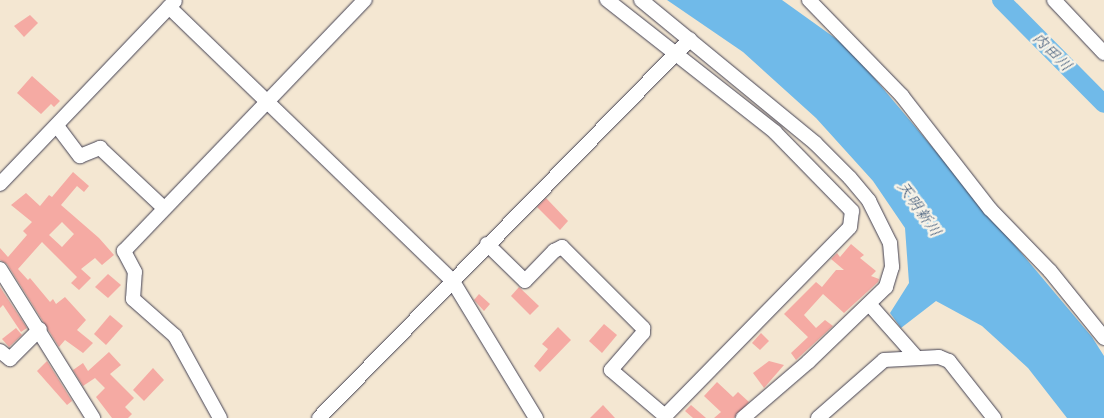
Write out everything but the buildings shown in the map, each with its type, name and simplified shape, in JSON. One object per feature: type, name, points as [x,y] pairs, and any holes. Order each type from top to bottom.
[{"type":"street","points":[[220,418],[175,336],[133,299],[135,272],[124,251],[365,0]]},
{"type":"street","points":[[487,244],[525,281],[554,251],[562,247],[643,328],[643,333],[611,370],[661,415],[669,414],[850,227],[854,216],[775,132],[672,54],[607,0]]},
{"type":"street","points":[[641,0],[815,143],[869,201],[890,244],[892,267],[886,287],[870,305],[743,418]]},
{"type":"street","points":[[809,0],[902,96],[990,209],[1050,271],[1104,338]]},
{"type":"street","points":[[1054,0],[1104,53]]},
{"type":"street","points":[[0,184],[172,3],[266,102],[452,280],[536,418]]},
{"type":"street","points":[[319,418],[672,54],[690,39]]},
{"type":"street","points":[[57,126],[80,156],[102,150],[164,208]]},
{"type":"street","points":[[0,268],[40,329],[93,418]]},
{"type":"street","points":[[870,305],[913,353]]},
{"type":"street","points":[[0,351],[10,359],[40,329]]},
{"type":"street","points":[[818,418],[884,360],[913,353],[945,358],[994,418]]},
{"type":"water","name":"天明新川","points":[[667,0],[782,0],[849,48],[1092,337],[1104,356],[1104,418],[1067,418],[1028,368],[982,326],[936,301],[901,328],[890,313],[909,283],[905,228],[873,181],[816,118],[743,52]]},
{"type":"waterway","name":"内田川","points":[[1001,0],[1104,104]]}]
